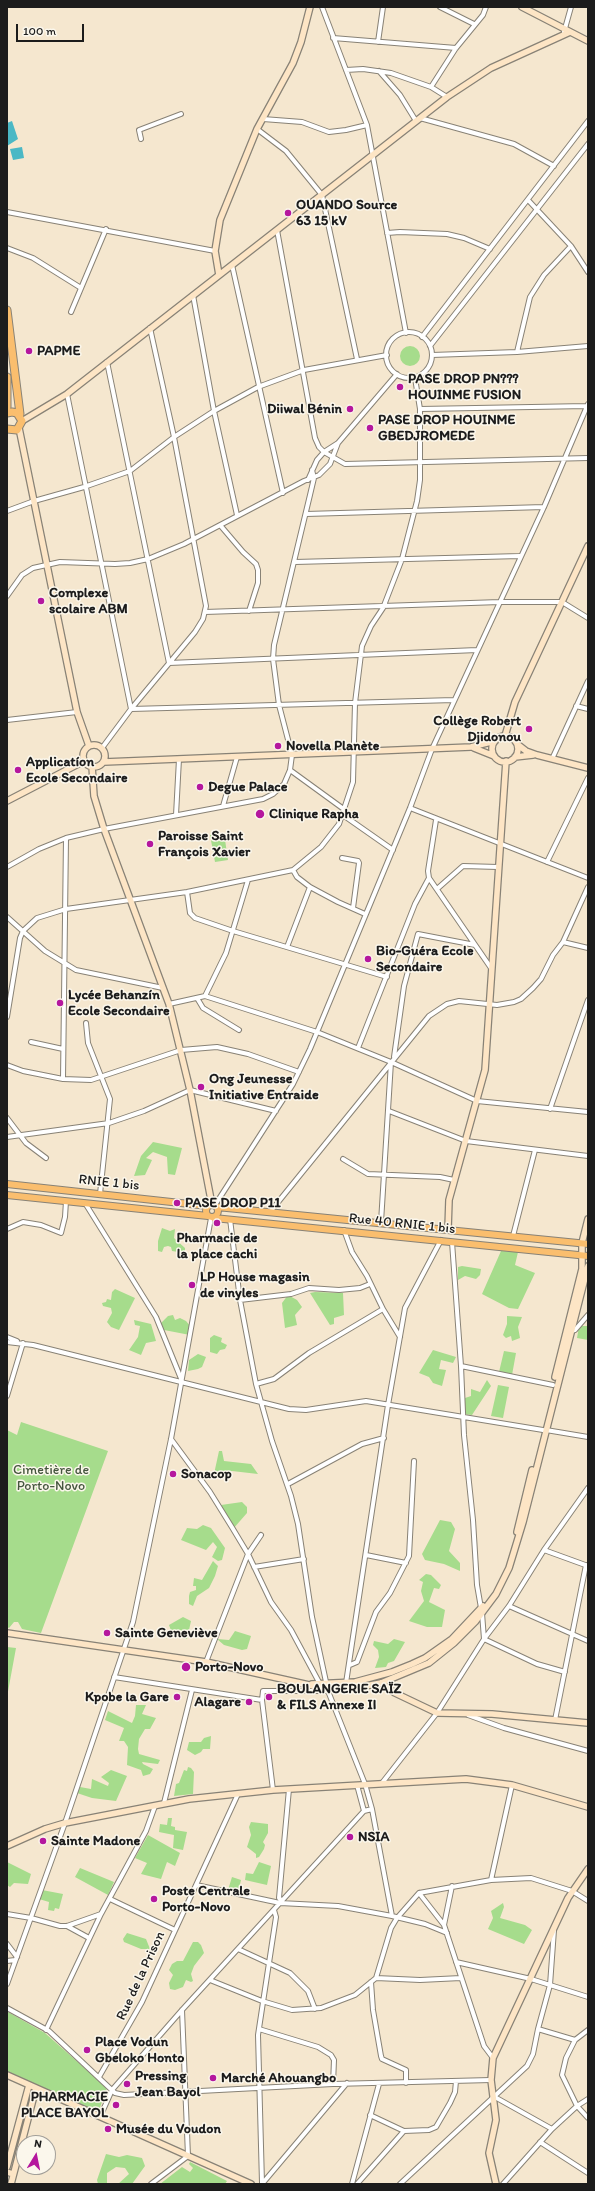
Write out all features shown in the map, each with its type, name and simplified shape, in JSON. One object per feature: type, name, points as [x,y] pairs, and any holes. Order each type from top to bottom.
[{"type":"highway","points":[[7,310],[16,424],[7,436]]},
{"type":"highway","points":[[7,381],[7,407]]},
{"type":"highway","points":[[7,413],[15,412],[16,424]]},
{"type":"main road","name":"RNIE 1 bis","points":[[7,1184],[213,1206]]},
{"type":"main road","name":"Rue 40 RNIE 1 bis","points":[[7,1195],[585,1256]]},
{"type":"main road","name":"Rue 40 RNIE 1 bis","points":[[213,1206],[585,1244]]},
{"type":"main road","points":[[213,1206],[218,1213],[211,1217],[206,1210],[213,1206]]},
{"type":"street","points":[[219,275],[215,251],[220,220],[257,129],[293,63],[301,42],[310,7]]},
{"type":"street","points":[[322,7],[367,125],[374,153],[406,333]]},
{"type":"street","points":[[378,42],[383,7]]},
{"type":"street","points":[[440,7],[474,24]]},
{"type":"street","points":[[431,87],[456,48],[486,7]]},
{"type":"street","points":[[522,7],[588,41]]},
{"type":"street","points":[[89,746],[77,712],[34,501],[16,424],[67,394],[447,97],[491,68],[563,35],[568,30],[571,7]]},
{"type":"street","points":[[333,38],[456,48]]},
{"type":"street","points":[[346,70],[377,70],[431,87],[447,97]]},
{"type":"street","points":[[377,70],[396,90],[418,120],[514,144],[554,166]]},
{"type":"street","points":[[141,139],[139,130],[181,114]]},
{"type":"street","points":[[263,119],[302,122],[329,132],[367,125]]},
{"type":"street","points":[[422,337],[588,121]]},
{"type":"street","points":[[257,129],[286,151],[322,195],[357,359]]},
{"type":"street","points":[[430,346],[588,144]]},
{"type":"street","points":[[528,200],[571,246],[588,272]]},
{"type":"street","points":[[7,212],[106,229],[215,251]]},
{"type":"street","points":[[72,312],[106,229]]},
{"type":"street","points":[[277,230],[304,370],[316,443],[324,452],[345,464],[419,463],[566,457],[588,458]]},
{"type":"street","points":[[388,233],[400,232],[446,234],[464,238],[490,249]]},
{"type":"street","points":[[517,352],[530,297],[544,275],[571,246]]},
{"type":"street","points":[[7,248],[33,258],[81,288]]},
{"type":"street","points":[[232,265],[282,493]]},
{"type":"street","points":[[194,295],[214,410],[237,516]]},
{"type":"street","points":[[102,748],[131,709],[195,632],[205,612],[204,598],[174,437],[150,328]]},
{"type":"street","points":[[406,333],[422,337],[430,346],[432,355],[431,361],[425,372],[415,378],[402,377],[391,369],[386,355],[390,343],[395,338],[406,333]]},
{"type":"street","points":[[432,355],[517,352],[588,346]]},
{"type":"street","points":[[7,511],[130,471],[174,437],[214,410],[258,387],[304,370],[357,359],[386,355]]},
{"type":"street","points":[[107,362],[169,663]]},
{"type":"street","points":[[308,480],[312,470],[324,452],[338,442],[396,374]]},
{"type":"street","points":[[7,1017],[18,946],[23,931],[40,916],[66,909],[187,892],[293,870],[321,847],[332,835],[345,810],[353,782],[355,752],[355,703],[361,655],[366,636],[383,608],[402,559],[415,512],[419,489],[420,409],[415,378]]},
{"type":"street","points":[[67,394],[84,487],[131,709]]},
{"type":"street","points":[[213,1206],[276,1111],[299,1072],[393,850],[432,749],[520,556],[544,507],[588,405],[420,409]]},
{"type":"street","points":[[7,596],[22,575],[33,568],[60,562],[115,564],[148,559],[192,540],[324,472],[333,458],[338,442]]},
{"type":"street","points":[[7,867],[39,849],[66,838],[104,829],[263,799],[273,794],[284,784],[290,770],[292,755],[279,705],[273,659],[275,636],[306,514],[314,478],[312,470]]},
{"type":"street","points":[[306,514],[415,512],[544,507]]},
{"type":"street","points":[[220,525],[243,552],[256,564],[258,583],[250,611]]},
{"type":"street","points":[[505,736],[515,702],[588,546]]},
{"type":"street","points":[[295,562],[520,556]]},
{"type":"street","points":[[205,612],[383,608],[500,602],[562,602],[588,618]]},
{"type":"street","points":[[169,663],[477,650]]},
{"type":"street","points":[[552,759],[588,681]]},
{"type":"street","points":[[131,709],[454,700]]},
{"type":"street","points":[[576,706],[588,709]]},
{"type":"street","points":[[7,720],[77,712]]},
{"type":"street","points":[[104,762],[105,755],[102,748],[98,745],[89,746],[83,754],[84,761],[92,766],[96,766],[104,762],[471,747],[495,741],[505,736],[512,738],[526,751],[588,768]]},
{"type":"street","points":[[494,756],[492,748],[495,741]]},
{"type":"street","points":[[515,756],[518,751],[517,744]]},
{"type":"street","points":[[471,747],[494,756],[499,760],[506,761],[515,756],[537,755]]},
{"type":"street","points":[[223,806],[237,757]]},
{"type":"street","points":[[176,815],[179,759]]},
{"type":"street","points":[[7,801],[84,761]]},
{"type":"street","points":[[448,1229],[449,1200],[485,1070],[506,761]]},
{"type":"street","points":[[92,766],[94,796],[104,829],[169,1004],[190,1090],[213,1206]]},
{"type":"street","points":[[290,770],[345,810]]},
{"type":"street","points":[[547,862],[588,778]]},
{"type":"street","points":[[410,808],[436,820],[588,878]]},
{"type":"street","points":[[343,815],[393,850]]},
{"type":"street","points":[[436,820],[428,872],[429,878],[491,968]]},
{"type":"street","points":[[63,1079],[66,838]]},
{"type":"street","points":[[342,858],[358,861],[359,863],[353,908]]},
{"type":"street","points":[[437,889],[463,866],[498,867]]},
{"type":"street","points":[[293,870],[297,877],[310,887],[365,914]]},
{"type":"street","points":[[358,1048],[415,904],[429,878]]},
{"type":"street","points":[[205,996],[233,931],[248,880]]},
{"type":"street","points":[[287,947],[310,887]]},
{"type":"street","points":[[270,1212],[429,1016],[448,1004],[459,1001],[489,1004],[514,1002],[526,994],[541,979],[553,955],[564,942],[588,887]]},
{"type":"street","points":[[187,892],[192,916],[233,931],[387,977]]},
{"type":"street","points":[[7,917],[45,951],[65,964],[88,973],[163,988]]},
{"type":"street","points":[[381,1222],[393,1060],[404,986],[418,934],[475,945]]},
{"type":"street","points":[[564,942],[588,948]]},
{"type":"street","points":[[169,1004],[205,996],[317,1032],[393,1060],[477,1101],[588,1112]]},
{"type":"street","points":[[197,998],[203,1008],[239,1030]]},
{"type":"street","points":[[550,1108],[588,1000]]},
{"type":"street","points":[[86,1023],[88,1043],[100,1078],[110,1099],[109,1123],[100,1194]]},
{"type":"street","points":[[31,1042],[63,1049]]},
{"type":"street","points":[[7,1065],[36,1074],[63,1079],[100,1078],[181,1050],[203,1047],[230,1049],[299,1072]]},
{"type":"street","points":[[7,1137],[109,1123],[144,1111],[190,1090],[276,1111]]},
{"type":"street","points":[[388,1112],[466,1141],[588,1156]]},
{"type":"street","points":[[7,1118],[20,1136],[32,1148],[46,1158]]},
{"type":"street","points":[[513,1236],[535,1150]]},
{"type":"street","points":[[343,1159],[368,1174],[440,1177],[454,1180]]},
{"type":"street","points":[[7,1229],[24,1222],[41,1225],[61,1233],[65,1217],[66,1201]]},
{"type":"street","points":[[84,1203],[156,1317],[182,1382]]},
{"type":"street","points":[[7,1984],[124,1652],[140,1596],[182,1382],[211,1217]]},
{"type":"street","points":[[230,1219],[240,1300],[256,1384],[272,1441],[288,1484],[298,1524],[312,1617],[327,1688],[365,1784],[372,1809],[392,1916]]},
{"type":"street","points":[[272,1790],[262,1700],[262,1694],[265,1689],[359,1687],[381,1683],[416,1670],[443,1653],[464,1634],[498,1585],[514,1547],[571,1331],[586,1268],[585,1244],[588,1219]]},
{"type":"street","points":[[344,1230],[352,1252],[368,1276],[370,1284],[383,1309],[400,1337]]},
{"type":"street","points":[[346,1683],[350,1665],[388,1405],[400,1337],[408,1302],[441,1240]]},
{"type":"street","points":[[452,1241],[462,1366],[463,1417],[477,1585],[482,1610],[484,1638]]},
{"type":"street","points":[[544,1430],[553,1385],[586,1268]]},
{"type":"street","points":[[240,1300],[291,1294],[309,1288],[338,1290],[360,1288],[370,1284]]},
{"type":"street","points":[[256,1384],[274,1379],[309,1353],[383,1309]]},
{"type":"street","points":[[571,1331],[575,1330],[588,1315]]},
{"type":"street","points":[[7,1337],[23,1343],[295,1410],[361,1401],[588,1437]]},
{"type":"street","points":[[7,1342],[23,1343]]},
{"type":"street","points":[[7,1396],[23,1343]]},
{"type":"street","points":[[462,1366],[553,1385]]},
{"type":"street","points":[[288,1484],[356,1447],[384,1438]]},
{"type":"street","points":[[171,1439],[210,1492],[248,1554],[271,1602],[291,1630],[320,1684]]},
{"type":"street","points":[[350,1665],[357,1662],[376,1612],[390,1593],[402,1567],[406,1563],[411,1550],[410,1522],[414,1496],[414,1461]]},
{"type":"street","points":[[382,1783],[437,1713],[484,1638],[509,1606],[544,1550],[588,1488]]},
{"type":"street","points":[[206,1662],[248,1554],[261,1535]]},
{"type":"street","points":[[544,1550],[587,1566],[555,1720]]},
{"type":"street","points":[[366,1555],[406,1563]]},
{"type":"street","points":[[254,1567],[304,1559]]},
{"type":"street","points":[[509,1606],[588,1641]]},
{"type":"street","points":[[7,1633],[124,1652],[206,1662],[327,1688],[392,1672],[425,1658],[452,1639],[482,1610]]},
{"type":"street","points":[[484,1638],[537,1664],[564,1672]]},
{"type":"street","points":[[114,1677],[262,1700]]},
{"type":"street","points":[[381,1683],[395,1693],[424,1709],[437,1713],[588,1723]]},
{"type":"street","points":[[306,1684],[320,1684],[327,1688]]},
{"type":"street","points":[[164,1803],[192,1690]]},
{"type":"street","points":[[466,1714],[504,1728],[588,1751]]},
{"type":"street","points":[[7,1846],[45,1829],[65,1823],[164,1803],[272,1790],[466,1779],[512,1785],[588,1807]]},
{"type":"street","points":[[357,1785],[364,1811]]},
{"type":"street","points":[[491,1880],[512,1785]]},
{"type":"street","points":[[281,1902],[279,1898],[289,1789]]},
{"type":"street","name":"Rue de la Prison","points":[[99,2077],[142,2002],[238,1794]]},
{"type":"street","points":[[46,2030],[101,1914],[146,1831],[155,1806]]},
{"type":"street","points":[[100,2116],[112,2090],[182,2010],[364,1811],[372,1809]]},
{"type":"street","points":[[494,2183],[489,2153],[496,2120],[491,2080],[492,2058],[531,1979],[572,1890],[588,1869]]},
{"type":"street","points":[[210,1980],[262,2001],[292,2010],[315,2009],[345,2000],[355,1995],[376,1978],[388,1935],[397,1918],[419,1893],[491,1880],[531,1878],[572,1890],[588,1901]]},
{"type":"street","points":[[196,1885],[281,1902],[338,1906],[392,1916],[425,1924],[447,1933]]},
{"type":"street","points":[[444,1925],[452,1886]]},
{"type":"street","points":[[419,1893],[444,1925],[484,2046],[492,2058]]},
{"type":"street","points":[[110,1898],[175,1930]]},
{"type":"street","points":[[262,2184],[259,2029],[262,2001],[276,1917],[274,1910]]},
{"type":"street","points":[[7,1914],[67,1926],[89,1938]]},
{"type":"street","points":[[67,1926],[101,1914]]},
{"type":"street","points":[[400,2184],[527,2066],[533,2054],[538,2029],[550,1986],[554,1929]]},
{"type":"street","points":[[7,1944],[16,1958]]},
{"type":"street","points":[[238,1949],[287,1970],[308,1991],[315,2009]]},
{"type":"street","points":[[7,1961],[16,1958]]},
{"type":"street","points":[[456,1962],[531,1979],[588,1997]]},
{"type":"street","points":[[376,1978],[420,1980],[461,1978]]},
{"type":"street","points":[[371,1982],[373,2010],[382,2059],[406,2070],[406,2083]]},
{"type":"street","points":[[7,2008],[46,2030],[112,2090],[116,2093],[124,2095],[259,2087],[491,2080]]},
{"type":"street","points":[[182,2010],[188,2156]]},
{"type":"street","points":[[259,2029],[318,2047],[331,2055],[334,2060],[333,2084]]},
{"type":"street","points":[[538,2029],[575,2040]]},
{"type":"street","points":[[588,2030],[575,2040],[566,2058],[562,2075],[577,2106],[588,2118]]},
{"type":"street","points":[[7,2075],[251,2184]]},
{"type":"street","points":[[370,2115],[404,2131],[422,2132],[436,2127],[455,2092],[456,2081]]},
{"type":"street","points":[[262,2184],[347,2084]]},
{"type":"street","points":[[352,2184],[379,2084]]},
{"type":"street","points":[[7,2167],[29,2085]]},
{"type":"street","points":[[10,2184],[36,2088]]},
{"type":"street","points":[[493,2096],[552,2129]]},
{"type":"street","points":[[503,2184],[552,2129],[577,2106],[588,2099]]},
{"type":"street","points":[[357,2184],[404,2131]]},
{"type":"street","points":[[540,2142],[588,2173]]},
{"type":"street","points":[[151,2184],[188,2156]]},
{"type":"street","points":[[7,2172],[13,2174]]},
{"type":"green space","points":[[410,346],[417,349],[420,356],[417,363],[410,366],[403,363],[400,356],[403,349]]},
{"type":"green space","points":[[224,833],[228,860],[215,862],[210,835]]},
{"type":"green space","points":[[153,1142],[182,1148],[175,1175],[168,1174],[167,1157],[153,1152],[146,1158],[152,1160],[145,1175],[134,1176],[141,1156]]},
{"type":"green space","points":[[162,1228],[170,1231],[175,1229],[174,1238],[185,1248],[185,1253],[172,1251],[171,1247],[168,1246],[164,1247],[162,1252],[158,1251],[158,1241]]},
{"type":"green space","points":[[501,1251],[518,1252],[515,1265],[535,1273],[518,1309],[509,1308],[482,1294]]},
{"type":"green space","points":[[462,1266],[481,1269],[480,1275],[476,1279],[465,1276],[458,1280],[458,1267]]},
{"type":"green space","points":[[115,1289],[135,1298],[119,1330],[111,1327],[107,1322],[112,1313],[111,1308],[103,1306],[102,1303],[106,1302],[107,1299],[111,1300],[112,1292]]},
{"type":"green space","points":[[310,1293],[343,1293],[344,1315],[334,1318],[334,1324],[330,1325]]},
{"type":"green space","points":[[288,1295],[297,1300],[302,1307],[295,1315],[297,1325],[285,1328],[282,1303]]},
{"type":"green space","points":[[173,1315],[175,1320],[180,1318],[186,1321],[191,1327],[190,1335],[164,1330],[161,1323],[168,1316]]},
{"type":"green space","points":[[507,1316],[522,1317],[518,1327],[520,1338],[512,1341],[511,1336],[506,1338],[503,1335],[507,1324]]},
{"type":"green space","points":[[134,1320],[151,1324],[156,1341],[146,1343],[141,1355],[129,1350],[138,1337],[140,1326],[135,1325]]},
{"type":"green space","points":[[579,1326],[588,1326],[588,1340],[577,1338]]},
{"type":"green space","points":[[214,1335],[222,1338],[221,1342],[227,1345],[225,1349],[220,1350],[217,1354],[210,1352],[210,1338]]},
{"type":"green space","points":[[433,1350],[456,1357],[453,1363],[441,1360],[439,1369],[446,1370],[442,1386],[433,1383],[429,1377],[419,1373]]},
{"type":"green space","points":[[504,1351],[516,1353],[512,1375],[499,1372]]},
{"type":"green space","points":[[198,1354],[206,1357],[202,1367],[188,1371],[189,1360]]},
{"type":"green space","points":[[487,1380],[491,1386],[472,1415],[463,1414],[462,1399],[471,1396],[471,1389],[480,1392]]},
{"type":"green space","points":[[498,1385],[509,1387],[503,1418],[491,1416]]},
{"type":"green space","name":"Cimetière de Porto-Novo","points":[[21,1422],[108,1451],[41,1633],[22,1629],[18,1622],[14,1622],[9,1628],[7,1627],[7,1430],[17,1435]]},
{"type":"green space","points":[[219,1451],[222,1451],[224,1461],[251,1464],[258,1474],[232,1471],[223,1475],[214,1474]]},
{"type":"green space","points":[[242,1502],[247,1507],[247,1513],[233,1529],[221,1505]]},
{"type":"green space","points":[[440,1520],[451,1522],[455,1529],[449,1551],[460,1563],[460,1571],[444,1564],[425,1560],[422,1554]]},
{"type":"green space","points":[[203,1525],[211,1528],[225,1548],[222,1560],[218,1561],[212,1557],[217,1547],[213,1542],[206,1550],[181,1540],[187,1528],[197,1529]]},
{"type":"green space","points":[[213,1561],[218,1566],[209,1588],[197,1596],[193,1606],[189,1604],[190,1592],[196,1590],[196,1586],[193,1586],[194,1578],[202,1580]]},
{"type":"green space","points":[[426,1574],[431,1575],[441,1585],[439,1589],[434,1588],[429,1602],[445,1610],[442,1627],[427,1627],[409,1621],[424,1601],[421,1591],[423,1582],[419,1580]]},
{"type":"green space","points":[[183,1617],[191,1621],[187,1639],[173,1636],[169,1625]]},
{"type":"green space","points":[[235,1631],[251,1636],[247,1649],[242,1650],[224,1645],[217,1639],[229,1640]]},
{"type":"green space","points":[[394,1639],[405,1642],[394,1661],[388,1663],[386,1667],[375,1668],[379,1657],[378,1650],[373,1645],[374,1641],[388,1644]]},
{"type":"green space","points":[[7,1647],[16,1648],[7,1697]]},
{"type":"green space","points":[[136,1705],[146,1705],[142,1714],[156,1718],[150,1729],[145,1729],[139,1739],[138,1749],[139,1754],[160,1760],[158,1764],[142,1762],[153,1769],[150,1774],[143,1776],[141,1770],[127,1765],[128,1747],[124,1741],[119,1741],[124,1728],[105,1720],[108,1711],[132,1723],[135,1716]]},
{"type":"green space","points":[[211,1736],[210,1749],[203,1749],[195,1755],[187,1750],[189,1742],[201,1742],[204,1738]]},
{"type":"green space","points":[[188,1767],[194,1772],[193,1794],[174,1796],[176,1784],[179,1783],[184,1770],[187,1771]]},
{"type":"green space","points":[[111,1770],[127,1776],[116,1801],[92,1798],[77,1793],[80,1787],[91,1789],[92,1779],[108,1786],[109,1783],[101,1777]]},
{"type":"green space","points":[[168,1818],[172,1818],[171,1826],[175,1827],[175,1830],[187,1832],[183,1850],[173,1848],[174,1835],[159,1832],[160,1824],[167,1825]]},
{"type":"green space","points":[[251,1822],[268,1824],[268,1833],[263,1842],[265,1845],[264,1849],[259,1857],[256,1858],[256,1854],[247,1847],[251,1835],[249,1827]]},
{"type":"green space","points":[[148,1835],[180,1853],[175,1866],[167,1862],[161,1879],[141,1874],[147,1863],[135,1858]]},
{"type":"green space","points":[[7,1862],[31,1874],[28,1884],[14,1883],[10,1887],[7,1885]]},
{"type":"green space","points":[[259,1862],[271,1866],[267,1885],[245,1880],[246,1873],[253,1874]]},
{"type":"green space","points":[[80,1868],[114,1882],[108,1895],[75,1877]]},
{"type":"green space","points":[[232,1877],[241,1880],[238,1893],[228,1890]]},
{"type":"green space","points":[[42,1890],[63,1894],[59,1909],[55,1908],[54,1911],[48,1910],[49,1902],[39,1899]]},
{"type":"green space","points":[[503,1903],[504,1907],[500,1918],[525,1925],[532,1930],[524,1944],[488,1929],[493,1918],[491,1911]]},
{"type":"green space","points":[[127,1933],[146,1939],[150,1949],[141,1949],[124,1942],[123,1939]]},
{"type":"green space","points":[[193,1942],[198,1942],[201,1945],[204,1953],[194,1966],[191,1974],[193,1981],[191,1982],[186,1980],[183,1987],[175,1990],[170,1989],[169,1983],[173,1975],[169,1970],[172,1964],[177,1961],[183,1961]]},
{"type":"green space","points":[[8,2012],[45,2033],[107,2088],[98,2113],[7,2073]]},
{"type":"green space","points":[[106,2154],[119,2157],[127,2155],[142,2158],[145,2166],[132,2184],[118,2184],[129,2174],[125,2168],[116,2167],[107,2173],[107,2184],[98,2184],[97,2180]]},
{"type":"green space","points":[[190,2162],[227,2181],[225,2184],[160,2184],[182,2167],[190,2172],[193,2168],[189,2164]]},
{"type":"water","points":[[12,121],[18,139],[7,146],[7,123]]},
{"type":"water","points":[[22,147],[24,158],[13,160],[10,149]]},
{"type":"waterway","points":[[587,1238],[588,1233]]},
{"type":"place","name":"OUANDO Source 63 15 kV","points":[[288,213]]},
{"type":"place","name":"PAPME","points":[[29,351]]},
{"type":"place","name":"PASE DROP PN??? HOUINME FUSION","points":[[400,387]]},
{"type":"place","name":"Diiwal Bénin","points":[[350,409]]},
{"type":"place","name":"PASE DROP HOUINME GBEDJROMEDE","points":[[370,428]]},
{"type":"place","name":"Complexe scolaire ABM","points":[[41,601]]},
{"type":"place","name":"Collège Robert Djidonou","points":[[529,729]]},
{"type":"place","name":"Novella Planète","points":[[278,746]]},
{"type":"place","name":"Applicatíon Ecole Secondaire","points":[[18,770]]},
{"type":"place","name":"Degue Palace","points":[[200,787]]},
{"type":"place","name":"Clinique Rapha","points":[[260,814]]},
{"type":"place","name":"Paroisse Saint François Xavier","points":[[150,844]]},
{"type":"place","name":"Bio-Guéra Ecole Secondaire","points":[[368,959]]},
{"type":"place","name":"Lycée Behanzín Ecole Secondaire","points":[[60,1003]]},
{"type":"place","name":"Ong Jeunesse Initiative Entraide","points":[[201,1087]]},
{"type":"place","name":"PASE DROP P11","points":[[177,1203]]},
{"type":"place","name":"Pharmacie de la place cachi","points":[[217,1223]]},
{"type":"place","name":"LP House magasin de vinyles","points":[[192,1285]]},
{"type":"place","name":"Sonacop","points":[[173,1474]]},
{"type":"place","name":"Sainte Geneviève","points":[[107,1633]]},
{"type":"place","name":"Porto-Novo","points":[[186,1667]]},
{"type":"place","name":"Kpobe la Gare","points":[[177,1697]]},
{"type":"place","name":"BOULANGERIE SAÏZ & FILS Annexe II","points":[[269,1697]]},
{"type":"place","name":"Alagare","points":[[249,1702]]},
{"type":"place","name":"NSIA","points":[[350,1837]]},
{"type":"place","name":"Sainte Madone","points":[[43,1841]]},
{"type":"place","name":"Poste Centrale Porto-Novo","points":[[154,1899]]},
{"type":"place","name":"Place Vodun Gbeloko Honto","points":[[87,2050]]},
{"type":"place","name":"Marché Ahouangbo","points":[[213,2078]]},
{"type":"place","name":"Pressing Jean Bayol","points":[[127,2084]]},
{"type":"place","name":"PHARMACIE PLACE BAYOL","points":[[116,2105]]},
{"type":"place","name":"Musée du Voudon","points":[[108,2129]]}]
